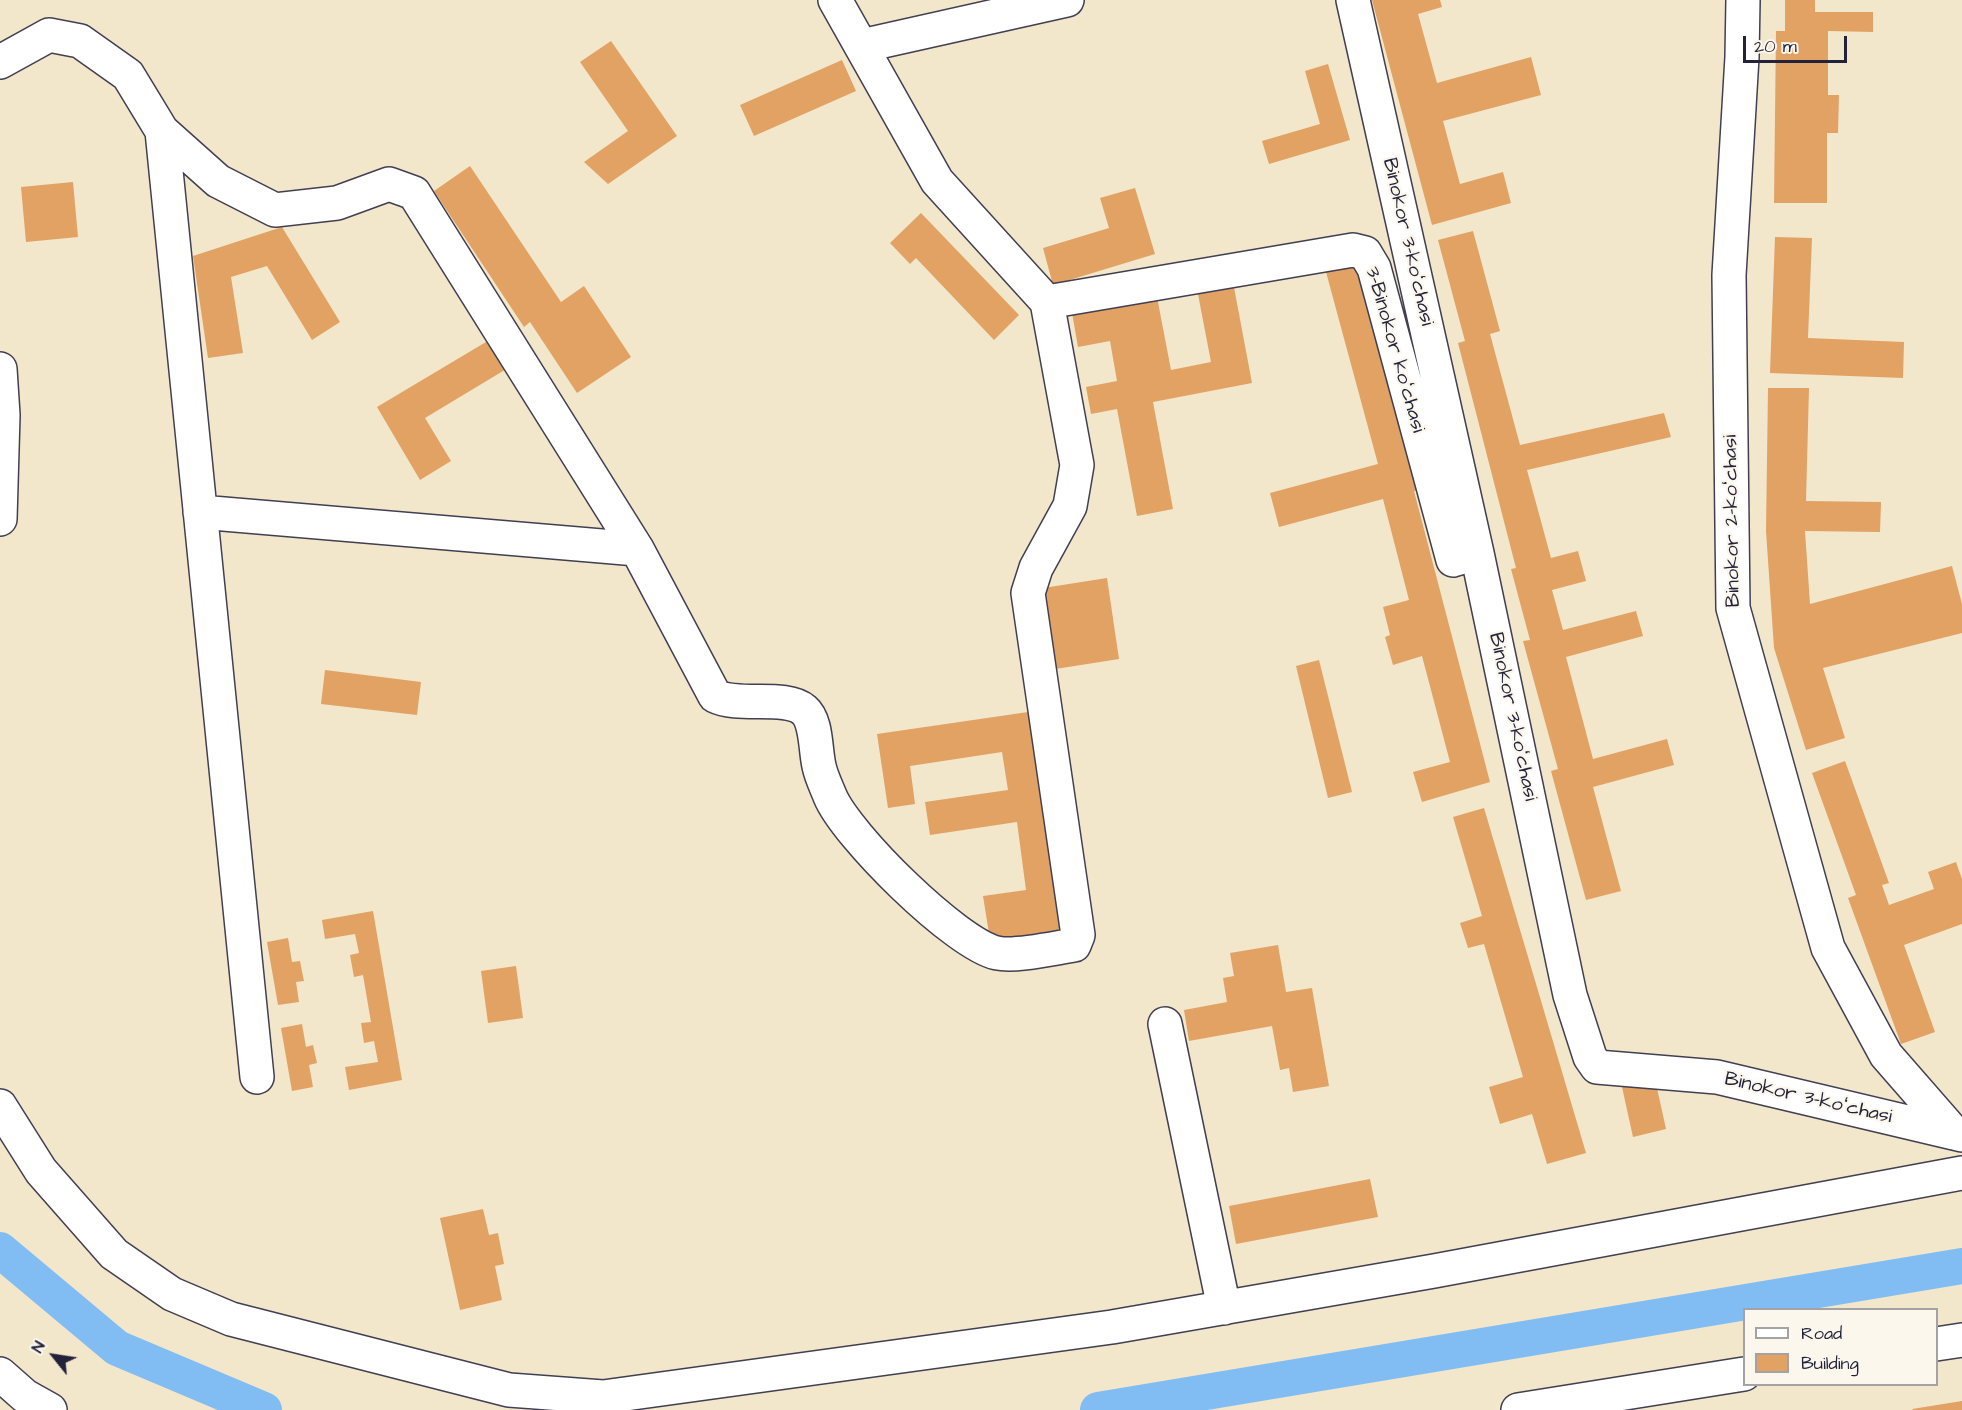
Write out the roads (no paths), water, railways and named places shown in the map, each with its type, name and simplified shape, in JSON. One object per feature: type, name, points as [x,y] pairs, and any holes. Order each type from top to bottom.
[{"type":"street","points":[[0,62],[49,35],[80,41],[128,75],[162,131],[218,181],[275,210],[337,203],[388,184],[414,193],[637,549],[715,696],[726,702],[788,703],[801,707],[810,716],[819,768],[836,809],[897,881],[981,949],[1000,954],[1074,945],[1078,935],[1028,593],[1036,568],[1070,506],[1077,465],[1047,302],[937,181],[835,0]]},
{"type":"street","points":[[861,46],[1068,0]]},
{"type":"street","name":"Binokor 3-koʻchasi","points":[[1353,0],[1478,553],[1570,995],[1594,1062],[1598,1067],[1717,1077],[1958,1134]]},
{"type":"street","name":"Binokor 2-koʻchasi","points":[[1743,0],[1742,57],[1729,275],[1733,608],[1828,948],[1886,1055],[1958,1134]]},
{"type":"street","points":[[162,131],[257,1077]]},
{"type":"street","name":"3-Binokor koʻchasi","points":[[1047,302],[1353,250],[1365,254],[1374,268],[1453,560],[1478,553]]},
{"type":"street","points":[[0,369],[2,415],[0,519]]},
{"type":"street","points":[[200,512],[637,549]]},
{"type":"street","points":[[1165,1024],[1224,1308]]},
{"type":"street","points":[[0,1106],[41,1171],[114,1254],[172,1294],[231,1319],[509,1390],[603,1397],[1112,1327],[1962,1173]]},
{"type":"street","points":[[1938,1344],[1962,1340]]},
{"type":"street","points":[[0,1374],[25,1396],[50,1410]]},
{"type":"street","points":[[1518,1410],[1743,1374]]},
{"type":"waterway","points":[[0,1250],[117,1348],[264,1410]]},
{"type":"waterway","points":[[1098,1410],[1962,1266]]}]
